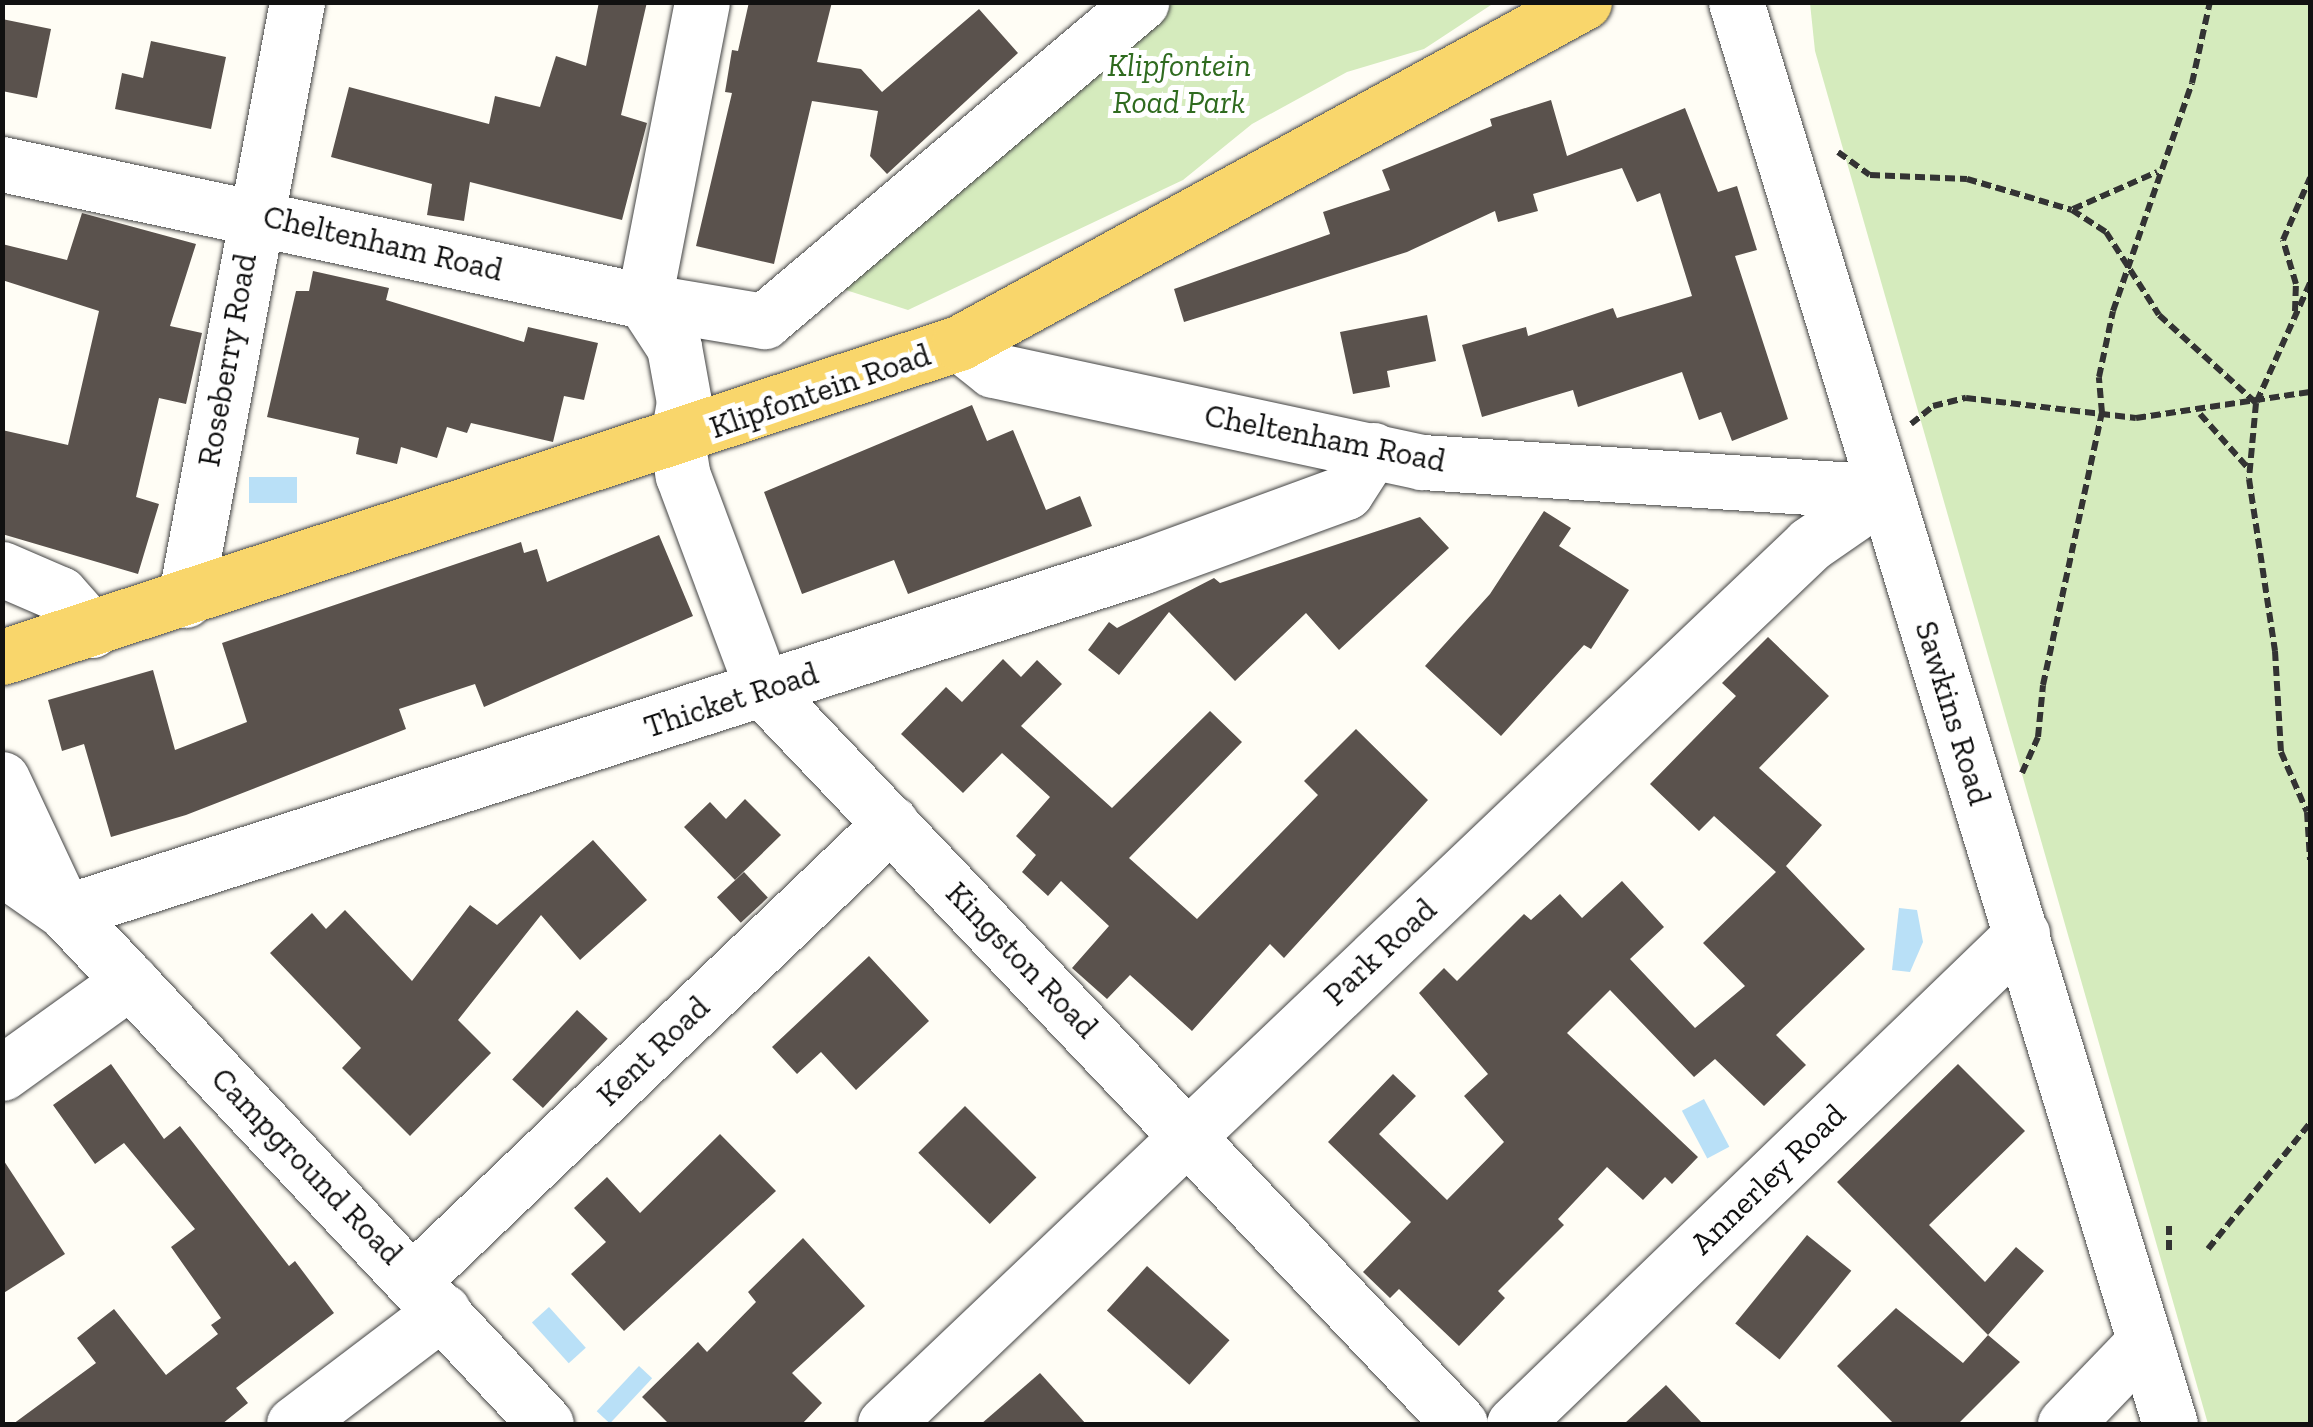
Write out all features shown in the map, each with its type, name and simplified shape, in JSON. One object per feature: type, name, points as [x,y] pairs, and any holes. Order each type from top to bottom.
[{"type":"main road","name":"Klipfontein Road","points":[[2,657],[678,440],[959,343],[1584,2]]},
{"type":"street","name":"Roseberry Road","points":[[185,600],[253,214],[297,2]]},
{"type":"street","points":[[644,301],[702,2]]},
{"type":"street","name":"Cheltenham Road","points":[[2,164],[253,214],[644,301],[764,320],[1140,2]]},
{"type":"street","name":"Sawkins Road","points":[[1736,2],[2170,1424]]},
{"type":"street","name":"Kingston Road","points":[[644,301],[674,347],[684,402],[678,440],[683,476],[763,690],[1188,1133],[1460,1424]]},
{"type":"street","name":"Cheltenham Road","points":[[959,343],[993,370],[1422,462],[1885,492]]},
{"type":"street","name":"Thicket Road","points":[[65,912],[763,690],[1346,492],[1373,450]]},
{"type":"street","name":"Park Road","points":[[885,1424],[1810,544],[1885,492]]},
{"type":"street","points":[[2,569],[60,594],[92,630]]},
{"type":"street","name":"Campground Road","points":[[2,779],[65,912]]},
{"type":"street","name":"Kent Road","points":[[294,1424],[429,1295],[890,823]]},
{"type":"street","name":"Campground Road","points":[[2,868],[65,912],[429,1295],[546,1424]]},
{"type":"street","name":"Annerley Road","points":[[1514,1424],[2022,934]]},
{"type":"street","points":[[2,1073],[130,981]]},
{"type":"street","points":[[2065,1424],[2145,1341]]},
{"type":"path","points":[[2020,778],[2038,737],[2043,685],[2102,414],[2099,377],[2124,267],[2192,83],[2210,2]]},
{"type":"path","points":[[1838,152],[1870,175],[1967,179],[2072,210],[2106,232],[2124,267],[2159,315],[2256,403]]},
{"type":"path","points":[[2072,210],[2159,171]]},
{"type":"path","points":[[2295,312],[2296,284],[2283,240],[2310,178]]},
{"type":"path","points":[[2310,283],[2256,403],[2250,470],[2282,752],[2306,812],[2310,860]]},
{"type":"path","points":[[1906,428],[1934,406],[1966,398],[2102,414],[2199,413],[2310,392]]},
{"type":"path","points":[[2199,413],[2250,470]]},
{"type":"path","points":[[2208,1249],[2310,1123]]},
{"type":"green space","name":"Klipfontein Road Park","points":[[1157,3],[1494,3],[1424,49],[1347,72],[1252,124],[1183,180],[908,310],[824,283]]},
{"type":"green space","points":[[1810,3],[2310,3],[2310,1424],[2208,1424],[1815,51]]},
{"type":"water","points":[[249,477],[297,477],[297,503],[249,503]]},
{"type":"water","points":[[1899,908],[1917,910],[1923,942],[1910,972],[1892,970]]},
{"type":"water","points":[[1704,1099],[1729,1147],[1707,1158],[1682,1111]]},
{"type":"water","points":[[549,1307],[586,1348],[569,1363],[532,1322]]},
{"type":"water","points":[[639,1366],[652,1378],[610,1424],[597,1411]]},
{"type":"building","points":[[599,2],[647,2],[621,115],[647,123],[622,220],[470,182],[464,221],[427,215],[432,184],[331,157],[349,87],[489,124],[495,96],[540,107],[556,56],[586,66]]},
{"type":"building","points":[[749,2],[832,2],[817,62],[861,69],[882,92],[979,9],[1018,53],[887,174],[870,156],[878,111],[812,101],[774,264],[696,246],[732,93],[725,92],[732,50],[738,51]]},
{"type":"building","points":[[2,19],[51,29],[37,98],[2,91]]},
{"type":"building","points":[[151,41],[226,57],[211,129],[115,109],[122,73],[143,78]]},
{"type":"building","points":[[1551,100],[1567,156],[1685,108],[1718,192],[1737,186],[1757,250],[1735,256],[1788,419],[1732,441],[1721,412],[1699,420],[1682,372],[1578,407],[1573,390],[1482,417],[1462,345],[1526,327],[1528,336],[1613,308],[1617,318],[1692,296],[1660,193],[1637,202],[1622,168],[1533,194],[1538,211],[1498,222],[1495,211],[1407,252],[1184,322],[1174,289],[1330,234],[1323,212],[1390,190],[1382,170],[1492,126],[1490,119]]},
{"type":"building","points":[[82,213],[196,244],[170,326],[202,333],[186,404],[159,398],[136,497],[159,504],[138,574],[2,534],[2,430],[68,445],[99,311],[2,280],[2,244],[67,260]]},
{"type":"building","points":[[313,271],[389,288],[386,300],[524,342],[528,327],[598,343],[584,400],[564,396],[553,442],[471,423],[467,433],[447,427],[437,458],[401,447],[397,464],[356,454],[359,438],[267,417],[296,291],[309,291]]},
{"type":"building","points":[[1427,315],[1436,361],[1387,371],[1390,387],[1353,394],[1340,332]]},
{"type":"building","points":[[972,405],[987,441],[1013,430],[1046,510],[1080,496],[1092,526],[908,594],[894,560],[802,594],[764,492]]},
{"type":"building","points":[[1544,511],[1571,528],[1559,546],[1629,590],[1591,649],[1584,645],[1501,736],[1425,666],[1490,594]]},
{"type":"building","points":[[1420,517],[1449,548],[1339,650],[1306,613],[1235,681],[1169,612],[1119,675],[1088,650],[1109,622],[1117,628],[1214,578],[1220,583]]},
{"type":"building","points":[[659,535],[693,616],[484,707],[475,684],[399,709],[406,729],[186,815],[111,837],[84,744],[62,751],[48,700],[153,670],[175,750],[247,722],[222,643],[521,542],[524,553],[537,549],[547,582]]},
{"type":"building","points":[[1768,637],[1829,696],[1759,768],[1822,825],[1786,866],[1865,949],[1776,1035],[1806,1065],[1764,1106],[1715,1059],[1694,1077],[1610,990],[1567,1033],[1698,1157],[1672,1184],[1665,1177],[1643,1200],[1607,1167],[1558,1219],[1564,1225],[1498,1291],[1505,1298],[1459,1346],[1399,1289],[1390,1298],[1363,1272],[1411,1222],[1328,1142],[1393,1074],[1416,1096],[1379,1134],[1447,1200],[1504,1142],[1464,1096],[1488,1074],[1419,993],[1444,968],[1457,981],[1524,914],[1531,920],[1560,894],[1582,918],[1622,881],[1664,927],[1630,959],[1695,1028],[1745,986],[1703,943],[1776,872],[1714,816],[1699,831],[1650,784],[1736,696],[1722,683]]},
{"type":"building","points":[[1003,659],[1021,677],[1037,660],[1062,684],[1021,726],[1112,808],[1210,711],[1242,742],[1129,858],[1197,919],[1318,795],[1304,781],[1356,729],[1428,800],[1284,958],[1270,944],[1192,1031],[1130,975],[1107,999],[1072,968],[1109,926],[1061,881],[1048,896],[1022,872],[1036,855],[1016,836],[1050,797],[1002,753],[963,793],[901,734],[946,687],[962,702]]},
{"type":"building","points":[[745,799],[781,835],[735,880],[684,827],[710,802],[726,819]]},
{"type":"building","points":[[593,840],[647,900],[580,960],[541,915],[458,1020],[491,1053],[410,1136],[342,1068],[361,1048],[270,953],[312,913],[326,929],[345,910],[412,981],[470,905],[497,925]]},
{"type":"building","points":[[744,872],[768,898],[741,923],[717,897]]},
{"type":"building","points":[[869,956],[929,1021],[856,1090],[821,1052],[797,1074],[772,1047]]},
{"type":"building","points":[[577,1010],[608,1039],[543,1108],[512,1079]]},
{"type":"building","points":[[111,1064],[164,1139],[180,1126],[289,1266],[295,1261],[334,1313],[236,1388],[248,1403],[222,1424],[13,1424],[96,1363],[77,1338],[114,1309],[166,1375],[218,1334],[211,1325],[221,1318],[171,1247],[195,1229],[124,1143],[95,1164],[53,1105]]},
{"type":"building","points":[[1958,1064],[2025,1131],[1929,1225],[1985,1282],[2016,1247],[2044,1271],[1988,1335],[1837,1182]]},
{"type":"building","points":[[965,1106],[1036,1177],[990,1224],[918,1153]]},
{"type":"building","points":[[720,1134],[776,1191],[624,1331],[571,1274],[606,1242],[574,1208],[607,1177],[640,1213]]},
{"type":"building","points":[[2,1158],[65,1254],[2,1294]]},
{"type":"building","points":[[1807,1235],[1851,1271],[1780,1359],[1735,1324]]},
{"type":"building","points":[[803,1238],[865,1306],[792,1373],[822,1403],[802,1424],[669,1424],[642,1397],[698,1342],[707,1352],[756,1302],[748,1292]]},
{"type":"building","points":[[1147,1266],[1229,1340],[1189,1385],[1107,1311]]},
{"type":"building","points":[[1896,1308],[1963,1363],[1988,1335],[2020,1362],[1958,1424],[1894,1424],[1837,1366]]},
{"type":"building","points":[[1040,1373],[1086,1424],[981,1424]]},
{"type":"building","points":[[1666,1385],[1703,1424],[1624,1424]]}]
